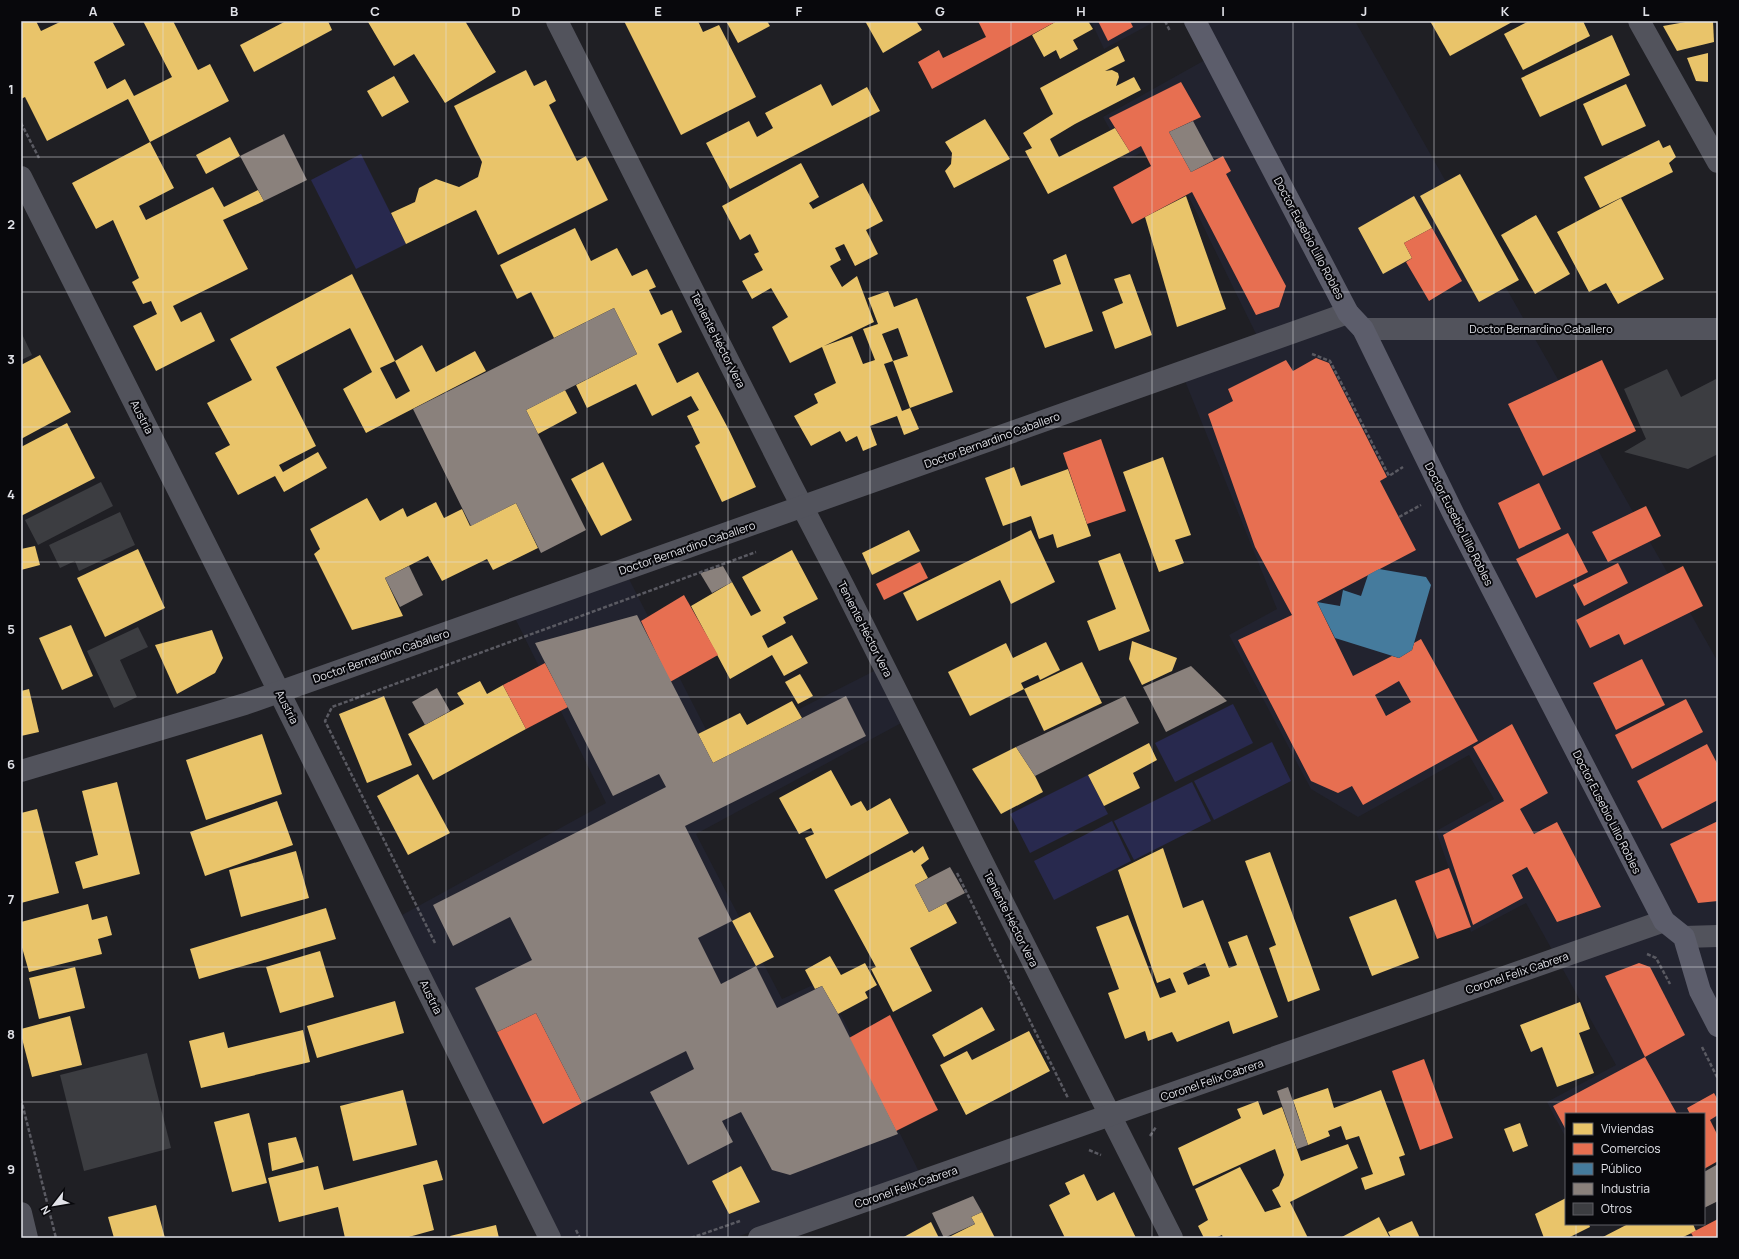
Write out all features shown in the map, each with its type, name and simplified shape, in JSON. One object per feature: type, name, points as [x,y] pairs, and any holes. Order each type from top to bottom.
[{"type":"main road","name":"Doctor Eusebio Lillo Robles","points":[[1195,21],[1348,313],[1363,329],[1454,515],[1664,921],[1684,937]]},
{"type":"main road","points":[[1684,937],[1700,991],[1718,1026]]},
{"type":"street","name":"Teniente Héctor Vera","points":[[557,21],[1172,1238]]},
{"type":"street","points":[[1639,21],[1718,162]]},
{"type":"street","name":"Austria","points":[[21,177],[550,1238]]},
{"type":"street","name":"Doctor Bernardino Caballero","points":[[21,771],[246,704],[1348,313]]},
{"type":"street","name":"Doctor Bernardino Caballero","points":[[1363,329],[1718,329]]},
{"type":"street","name":"Coronel Felix Cabrera","points":[[759,1238],[1111,1116],[1664,921]]},
{"type":"street","points":[[1684,937],[1718,936]]},
{"type":"street","points":[[21,1213],[27,1238]]},
{"type":"path","points":[[21,122],[42,165]]},
{"type":"path","points":[[1309,353],[1330,362],[1389,476],[1404,467]]},
{"type":"path","points":[[1400,460],[1407,473]]},
{"type":"path","points":[[1420,498],[1426,510]]},
{"type":"path","points":[[1399,517],[1423,504]]},
{"type":"path","points":[[437,948],[325,721],[332,706],[764,550]]},
{"type":"path","points":[[956,872],[1068,1098]]},
{"type":"path","points":[[21,1099],[56,1238]]},
{"type":"path","points":[[1150,1138],[1157,1126]]},
{"type":"path","points":[[1088,1150],[1102,1155]]},
{"type":"path","points":[[573,1224],[580,1238]]},
{"type":"shaded area","points":[[1091,21],[1156,21],[1104,49]]},
{"type":"shaded area","points":[[1184,21],[1355,21],[1718,662],[1718,1119],[1705,1127],[1705,1113],[1565,1113],[1565,1136],[1547,1102],[1616,1065],[1526,903],[1471,932],[1436,831],[1494,799],[1469,755],[1358,817],[1311,789],[1229,635],[1277,609],[1179,366],[1257,336],[1162,142],[1127,160],[1103,117],[1205,60]]},
{"type":"shaded area","points":[[361,154],[406,244],[356,269],[311,180]]},
{"type":"shaded area","points":[[629,579],[717,751],[876,670],[903,722],[696,834],[782,999],[824,980],[919,1172],[734,1238],[561,1238],[402,915],[606,803],[515,618]]},
{"type":"shaded area","points":[[1233,704],[1253,743],[1175,782],[1155,743]]},
{"type":"shaded area","points":[[1272,742],[1291,781],[1214,820],[1194,781]]},
{"type":"shaded area","points":[[1088,775],[1108,814],[1030,853],[1010,814]]},
{"type":"shaded area","points":[[1192,782],[1211,821],[1134,860],[1114,821]]},
{"type":"shaded area","points":[[1112,821],[1131,861],[1054,900],[1034,861]]},
{"type":"building: Viviendas","points":[[21,21],[36,21],[41,31],[62,21],[112,21],[125,45],[94,62],[107,89],[125,79],[134,96],[172,77],[143,21],[173,21],[198,70],[210,64],[229,101],[150,142],[128,99],[47,141],[25,97],[21,99]]},
{"type":"building: Viviendas","points":[[286,21],[328,21],[332,30],[254,72],[240,45]]},
{"type":"building: Viviendas","points":[[465,21],[496,72],[445,103],[414,54],[394,66],[368,22]]},
{"type":"building: Viviendas","points":[[624,21],[698,21],[703,32],[719,25],[756,97],[681,135]]},
{"type":"building: Viviendas","points":[[726,21],[767,21],[770,26],[738,43]]},
{"type":"building: Viviendas","points":[[865,21],[916,21],[922,30],[883,53]]},
{"type":"building: Viviendas","points":[[1057,21],[1088,21],[1093,29],[1073,40],[1078,49],[1060,59],[1056,50],[1044,57],[1032,35]]},
{"type":"building: Viviendas","points":[[1430,21],[1514,21],[1450,56]]},
{"type":"building: Viviendas","points":[[1529,21],[1583,21],[1590,36],[1523,70],[1504,34]]},
{"type":"building: Viviendas","points":[[1691,21],[1713,21],[1714,42],[1677,51],[1663,26]]},
{"type":"building: Viviendas","points":[[1612,35],[1630,75],[1540,117],[1521,78]]},
{"type":"building: Viviendas","points":[[1118,46],[1125,61],[1105,71],[1112,70],[1118,73],[1119,77],[1116,86],[1134,77],[1141,90],[1075,124],[1050,139],[1059,157],[1115,128],[1130,152],[1048,194],[1025,151],[1032,148],[1023,133],[1053,114],[1040,88]]},
{"type":"building: Viviendas","points":[[1708,53],[1708,82],[1696,81],[1687,58]]},
{"type":"building: Viviendas","points":[[526,70],[534,86],[546,80],[556,101],[549,105],[577,161],[586,156],[608,200],[498,255],[476,210],[406,244],[391,213],[415,202],[419,188],[436,179],[459,187],[478,177],[482,162],[454,106]]},
{"type":"building: Viviendas","points":[[394,76],[409,102],[382,117],[367,91]]},
{"type":"building: Viviendas","points":[[821,84],[832,106],[867,87],[880,111],[730,189],[706,143],[749,121],[757,137],[773,128],[765,113]]},
{"type":"building: Viviendas","points":[[1626,84],[1646,126],[1602,146],[1583,104]]},
{"type":"building: Viviendas","points":[[985,119],[1010,159],[954,188],[945,171],[951,164],[952,153],[945,142]]},
{"type":"building: Viviendas","points":[[230,137],[240,156],[206,174],[196,155]]},
{"type":"building: Viviendas","points":[[1659,140],[1663,148],[1670,145],[1676,157],[1669,163],[1673,172],[1600,208],[1584,177]]},
{"type":"building: Viviendas","points":[[150,142],[174,188],[139,206],[146,220],[213,187],[224,207],[258,190],[264,201],[223,220],[248,269],[173,306],[181,322],[201,312],[215,341],[156,371],[133,326],[157,314],[151,301],[143,304],[132,282],[139,278],[113,220],[96,229],[72,183]]},
{"type":"building: Viviendas","points":[[801,163],[819,197],[809,203],[813,209],[863,183],[883,221],[866,230],[878,254],[855,266],[844,244],[835,248],[841,260],[830,266],[842,287],[857,276],[874,322],[824,346],[852,336],[863,364],[875,360],[863,329],[878,324],[868,298],[888,291],[894,307],[917,298],[953,392],[910,408],[919,429],[904,435],[897,416],[870,426],[877,445],[863,451],[857,436],[846,442],[840,431],[811,446],[794,416],[818,403],[814,394],[836,383],[822,347],[790,363],[772,327],[788,317],[771,288],[752,299],[742,281],[763,270],[754,254],[759,252],[750,234],[740,240],[722,206]],"holes":[[[898,328],[908,356],[893,361],[882,334]],[[893,361],[910,408],[902,411],[884,364]]]},
{"type":"building: Viviendas","points":[[1460,174],[1519,280],[1479,302],[1420,196]]},
{"type":"building: Viviendas","points":[[1186,196],[1226,309],[1177,327],[1145,217]]},
{"type":"building: Viviendas","points":[[1414,196],[1432,228],[1404,243],[1412,258],[1383,274],[1358,228]]},
{"type":"building: Viviendas","points":[[1621,198],[1664,279],[1618,304],[1606,283],[1589,292],[1557,232]]},
{"type":"building: Viviendas","points":[[1536,215],[1570,274],[1535,294],[1501,235]]},
{"type":"building: Viviendas","points":[[575,228],[591,261],[617,248],[632,276],[647,269],[656,287],[649,290],[661,315],[672,310],[682,332],[658,344],[677,383],[698,372],[729,430],[756,487],[722,502],[695,446],[700,443],[687,416],[699,410],[691,396],[652,416],[636,384],[587,408],[576,385],[637,354],[614,308],[554,338],[531,292],[517,299],[500,265]]},
{"type":"building: Viviendas","points":[[1066,254],[1093,331],[1045,348],[1026,297],[1061,284],[1053,260]]},
{"type":"building: Viviendas","points":[[352,274],[395,361],[422,345],[436,372],[475,351],[486,371],[366,433],[343,389],[372,372],[350,328],[276,367],[316,446],[279,465],[283,472],[318,452],[327,468],[284,492],[275,476],[238,495],[215,453],[230,445],[207,403],[252,380],[230,339]],"holes":[[[395,361],[410,391],[396,399],[380,368]]]},
{"type":"building: Viviendas","points":[[1130,274],[1152,335],[1115,349],[1102,312],[1123,303],[1114,279]]},
{"type":"building: Viviendas","points":[[40,355],[71,412],[21,439],[21,365]]},
{"type":"building: Viviendas","points":[[565,390],[577,413],[538,434],[526,410]]},
{"type":"building: Viviendas","points":[[67,423],[95,478],[21,516],[21,447]]},
{"type":"building: Viviendas","points":[[1163,457],[1191,535],[1175,540],[1184,563],[1159,572],[1123,472]]},
{"type":"building: Viviendas","points":[[603,462],[632,520],[601,536],[571,479]]},
{"type":"building: Viviendas","points":[[1014,467],[1021,486],[1068,469],[1091,536],[1057,548],[1053,534],[1039,539],[1031,516],[1003,526],[985,478]]},
{"type":"building: Viviendas","points":[[367,498],[380,521],[403,508],[407,517],[436,502],[444,518],[462,509],[470,526],[516,503],[538,548],[493,570],[487,559],[442,581],[428,556],[385,578],[403,616],[352,630],[314,554],[320,549],[310,529]]},
{"type":"building: Viviendas","points":[[909,530],[920,551],[872,575],[862,553]]},
{"type":"building: Viviendas","points":[[1031,530],[1055,582],[1011,604],[1000,580],[917,621],[903,593]]},
{"type":"building: Viviendas","points":[[35,546],[40,565],[21,570],[21,549]]},
{"type":"building: Viviendas","points":[[138,549],[165,608],[105,637],[77,578]]},
{"type":"building: Viviendas","points":[[792,550],[818,599],[783,617],[786,623],[762,636],[768,648],[792,635],[808,663],[784,676],[772,655],[730,679],[691,606],[732,582],[751,616],[761,611],[742,577]]},
{"type":"building: Viviendas","points":[[1120,553],[1150,631],[1099,651],[1087,621],[1116,609],[1098,561]]},
{"type":"building: Viviendas","points":[[71,625],[93,676],[62,690],[39,638]]},
{"type":"building: Viviendas","points":[[212,630],[223,658],[215,673],[177,694],[155,645]]},
{"type":"building: Viviendas","points":[[1132,641],[1177,658],[1172,671],[1142,685],[1129,659]]},
{"type":"building: Viviendas","points":[[1046,642],[1060,670],[1040,680],[1038,675],[1021,683],[1024,689],[970,716],[948,672],[1006,643],[1013,658]]},
{"type":"building: Viviendas","points":[[1082,662],[1102,703],[1044,731],[1024,689]]},
{"type":"building: Viviendas","points":[[800,674],[813,696],[798,704],[785,682]]},
{"type":"building: Viviendas","points":[[480,681],[487,694],[503,685],[526,729],[433,780],[408,734],[464,704],[457,693]]},
{"type":"building: Viviendas","points":[[29,689],[39,732],[21,736],[21,691]]},
{"type":"building: Viviendas","points":[[384,696],[412,765],[367,783],[339,714]]},
{"type":"building: Viviendas","points":[[792,701],[802,718],[713,763],[698,734],[740,713],[747,725]]},
{"type":"building: Viviendas","points":[[262,734],[282,794],[206,820],[186,760]]},
{"type":"building: Viviendas","points":[[1149,743],[1157,760],[1133,773],[1140,788],[1104,806],[1088,775]]},
{"type":"building: Viviendas","points":[[1016,747],[1035,776],[1043,792],[1001,814],[972,769]]},
{"type":"building: Viviendas","points":[[831,770],[851,806],[861,801],[867,811],[890,798],[909,833],[826,879],[805,838],[814,834],[811,828],[799,834],[779,798]]},
{"type":"building: Viviendas","points":[[418,774],[450,833],[408,855],[377,796]]},
{"type":"building: Viviendas","points":[[117,782],[140,874],[83,889],[75,862],[98,855],[82,791]]},
{"type":"building: Viviendas","points":[[277,801],[293,845],[205,876],[190,832]]},
{"type":"building: Viviendas","points":[[37,809],[59,893],[21,903],[21,813]]},
{"type":"building: Viviendas","points":[[923,846],[929,859],[921,865],[928,878],[915,885],[929,912],[946,903],[957,923],[910,948],[932,991],[893,1012],[871,969],[876,967],[834,890],[912,850],[914,853]]},
{"type":"building: Viviendas","points":[[1163,848],[1183,908],[1203,900],[1229,968],[1237,965],[1228,942],[1247,935],[1278,1017],[1233,1034],[1229,1021],[1177,1042],[1172,1032],[1148,1041],[1145,1031],[1125,1039],[1108,993],[1119,989],[1096,927],[1128,915],[1160,998],[1176,992],[1170,978],[1157,983],[1118,870]],"holes":[[[1205,963],[1210,976],[1188,985],[1183,973]]]},
{"type":"building: Viviendas","points":[[296,851],[309,898],[241,917],[229,870]]},
{"type":"building: Viviendas","points":[[1270,852],[1320,990],[1288,1002],[1269,948],[1276,945],[1245,861]]},
{"type":"building: Viviendas","points":[[1396,899],[1419,958],[1372,976],[1349,917]]},
{"type":"building: Viviendas","points":[[88,904],[92,920],[107,916],[112,935],[98,939],[102,954],[29,972],[21,944],[21,922]]},
{"type":"building: Viviendas","points":[[326,908],[336,939],[199,979],[190,949]]},
{"type":"building: Viviendas","points":[[750,912],[774,957],[756,966],[732,921]]},
{"type":"building: Viviendas","points":[[320,951],[334,997],[280,1013],[266,967]]},
{"type":"building: Viviendas","points":[[830,956],[841,975],[865,963],[877,985],[865,992],[868,998],[838,1014],[822,986],[815,989],[805,970]]},
{"type":"building: Viviendas","points":[[75,967],[85,1008],[39,1019],[29,978]]},
{"type":"building: Viviendas","points":[[395,1001],[404,1033],[317,1058],[307,1026]]},
{"type":"building: Viviendas","points":[[1580,1002],[1590,1029],[1579,1033],[1594,1073],[1557,1087],[1542,1047],[1531,1052],[1520,1025]]},
{"type":"building: Viviendas","points":[[982,1007],[995,1030],[944,1057],[932,1035]]},
{"type":"building: Viviendas","points":[[70,1016],[82,1065],[32,1077],[21,1035],[21,1029]]},
{"type":"building: Viviendas","points":[[303,1030],[310,1062],[201,1088],[189,1041],[224,1032],[228,1048]]},
{"type":"building: Viviendas","points":[[1029,1031],[1050,1071],[966,1115],[940,1065],[967,1051],[972,1060]]},
{"type":"building: Viviendas","points":[[1328,1088],[1334,1108],[1381,1090],[1405,1155],[1399,1157],[1405,1175],[1365,1190],[1361,1178],[1373,1174],[1359,1136],[1346,1140],[1341,1126],[1328,1131],[1330,1136],[1308,1145],[1293,1100]]},
{"type":"building: Viviendas","points":[[403,1090],[417,1145],[353,1161],[340,1106]]},
{"type":"building: Viviendas","points":[[1258,1101],[1263,1115],[1282,1107],[1301,1161],[1348,1144],[1358,1168],[1290,1202],[1308,1238],[1223,1238],[1222,1235],[1215,1238],[1204,1238],[1198,1226],[1208,1220],[1195,1189],[1240,1167],[1265,1212],[1281,1207],[1272,1190],[1279,1186],[1284,1175],[1275,1149],[1193,1186],[1178,1148],[1241,1118],[1237,1109]]},
{"type":"building: Viviendas","points":[[249,1113],[267,1183],[232,1192],[214,1122]]},
{"type":"building: Viviendas","points":[[1520,1123],[1528,1146],[1513,1152],[1504,1129]]},
{"type":"building: Viviendas","points":[[296,1137],[304,1162],[272,1171],[268,1143]]},
{"type":"building: Viviendas","points":[[437,1160],[443,1180],[423,1185],[434,1230],[405,1238],[345,1238],[338,1207],[279,1222],[268,1178],[318,1166],[324,1190]]},
{"type":"building: Viviendas","points":[[741,1166],[760,1202],[729,1214],[712,1181]]},
{"type":"building: Viviendas","points":[[1084,1174],[1097,1201],[1114,1192],[1136,1238],[1065,1238],[1049,1205],[1070,1194],[1065,1183]]},
{"type":"building: Viviendas","points":[[1565,1199],[1565,1225],[1589,1225],[1590,1227],[1568,1238],[1544,1238],[1535,1214]]},
{"type":"building: Viviendas","points":[[156,1205],[165,1238],[114,1238],[108,1217]]},
{"type":"building: Viviendas","points":[[982,1212],[995,1238],[947,1238],[975,1224],[971,1217]]},
{"type":"building: Viviendas","points":[[1379,1217],[1390,1238],[1340,1238]]},
{"type":"building: Viviendas","points":[[1412,1221],[1420,1238],[1391,1238],[1388,1232]]},
{"type":"building: Viviendas","points":[[931,1222],[939,1238],[902,1238]]},
{"type":"building: Viviendas","points":[[496,1225],[499,1238],[451,1238],[450,1236]]},
{"type":"building: Viviendas","points":[[1626,1225],[1693,1225],[1696,1231],[1681,1238],[1601,1238]]},
{"type":"building: Comercios","points":[[978,21],[1057,21],[932,89],[918,62],[939,50],[943,58],[986,37]]},
{"type":"building: Comercios","points":[[1098,21],[1130,21],[1133,27],[1108,41]]},
{"type":"building: Comercios","points":[[1181,82],[1201,117],[1169,132],[1191,172],[1223,156],[1231,171],[1226,174],[1286,286],[1279,307],[1256,315],[1192,192],[1132,224],[1113,187],[1151,166],[1141,146],[1130,152],[1109,118]]},
{"type":"building: Comercios","points":[[1432,228],[1462,281],[1429,301],[1406,262],[1412,258],[1404,243]]},
{"type":"building: Comercios","points":[[1316,358],[1329,363],[1387,477],[1380,481],[1416,550],[1317,602],[1353,676],[1392,656],[1399,658],[1412,650],[1414,643],[1421,639],[1478,741],[1363,805],[1352,786],[1338,793],[1311,781],[1238,640],[1292,615],[1255,547],[1208,414],[1233,401],[1228,389],[1286,360],[1293,371]],"holes":[[[1399,681],[1411,702],[1386,716],[1375,695]]]},
{"type":"building: Comercios","points":[[1602,360],[1636,431],[1543,476],[1508,404]]},
{"type":"building: Comercios","points":[[1101,439],[1126,511],[1087,524],[1063,453]]},
{"type":"building: Comercios","points":[[1539,483],[1561,529],[1519,549],[1498,503]]},
{"type":"building: Comercios","points":[[1646,506],[1661,536],[1608,562],[1592,532]]},
{"type":"building: Comercios","points":[[1568,533],[1588,572],[1536,598],[1516,559]]},
{"type":"building: Comercios","points":[[920,562],[928,578],[884,600],[876,584]]},
{"type":"building: Comercios","points":[[1618,563],[1628,583],[1584,606],[1573,585]]},
{"type":"building: Comercios","points":[[1683,566],[1703,606],[1624,645],[1619,634],[1590,648],[1576,620]]},
{"type":"building: Comercios","points":[[684,595],[718,655],[670,682],[641,621]]},
{"type":"building: Comercios","points":[[1642,659],[1665,705],[1616,730],[1593,683]]},
{"type":"building: Comercios","points":[[545,663],[568,707],[526,729],[503,685]]},
{"type":"building: Comercios","points":[[1686,699],[1703,732],[1632,769],[1615,735]]},
{"type":"building: Comercios","points":[[1512,724],[1548,793],[1520,809],[1534,834],[1557,822],[1601,907],[1557,922],[1527,867],[1512,875],[1523,898],[1473,925],[1443,835],[1504,801],[1473,747]]},
{"type":"building: Comercios","points":[[1707,744],[1718,765],[1718,800],[1662,829],[1637,781]]},
{"type":"building: Comercios","points":[[1718,821],[1718,901],[1698,903],[1670,844]]},
{"type":"building: Comercios","points":[[1449,868],[1471,927],[1437,939],[1415,881]]},
{"type":"building: Comercios","points":[[1639,963],[1650,967],[1685,1035],[1645,1057],[1605,976]]},
{"type":"building: Comercios","points":[[536,1013],[582,1103],[543,1124],[497,1032]]},
{"type":"building: Comercios","points":[[890,1015],[938,1110],[896,1131],[849,1038]]},
{"type":"building: Comercios","points":[[1645,1057],[1676,1113],[1565,1113],[1565,1128],[1553,1106]]},
{"type":"building: Comercios","points":[[1424,1059],[1453,1138],[1420,1150],[1392,1071]]},
{"type":"building: Comercios","points":[[1714,1093],[1718,1100],[1718,1115],[1710,1120],[1718,1136],[1718,1161],[1705,1168],[1705,1113],[1690,1113],[1687,1108]]},
{"type":"building: Comercios","points":[[1718,1219],[1718,1238],[1694,1238],[1691,1233]]},
{"type":"building: Público","points":[[1379,569],[1426,577],[1431,585],[1412,650],[1399,658],[1335,638],[1317,602],[1340,606],[1343,590],[1361,596],[1368,575]]},
{"type":"building: Industria","points":[[1193,121],[1214,160],[1191,172],[1169,132]]},
{"type":"building: Industria","points":[[284,134],[307,180],[264,201],[240,156]]},
{"type":"building: Industria","points":[[614,308],[637,354],[526,410],[586,530],[541,553],[516,503],[471,526],[413,409]]},
{"type":"building: Industria","points":[[409,566],[423,595],[400,607],[385,578]]},
{"type":"building: Industria","points":[[723,566],[732,582],[712,593],[700,573]]},
{"type":"building: Industria","points":[[637,615],[713,763],[846,696],[866,736],[685,826],[732,921],[698,938],[721,984],[756,966],[777,1008],[822,986],[838,1014],[898,1134],[790,1175],[772,1170],[741,1112],[722,1121],[733,1142],[688,1165],[650,1092],[694,1069],[686,1051],[582,1103],[536,1013],[497,1032],[475,988],[532,960],[510,917],[453,946],[433,905],[666,787],[659,774],[613,796],[535,643]]},
{"type":"building: Industria","points":[[1191,666],[1227,701],[1166,732],[1143,687]]},
{"type":"building: Industria","points":[[437,688],[450,711],[425,725],[412,702]]},
{"type":"building: Industria","points":[[1125,696],[1139,723],[1035,776],[1016,747]]},
{"type":"building: Industria","points":[[950,867],[965,893],[929,912],[915,885]]},
{"type":"building: Industria","points":[[1288,1087],[1308,1145],[1297,1149],[1277,1091]]},
{"type":"building: Industria","points":[[1718,1164],[1718,1201],[1705,1208],[1705,1171]]},
{"type":"building: Industria","points":[[973,1196],[982,1212],[971,1217],[975,1224],[944,1238],[932,1213]]},
{"type":"building: Otros","points":[[21,332],[32,355],[21,360]]},
{"type":"building: Otros","points":[[1667,369],[1681,397],[1716,379],[1718,383],[1718,454],[1688,469],[1624,452],[1646,439],[1624,389]]},
{"type":"building: Otros","points":[[101,482],[113,506],[38,545],[25,520]]},
{"type":"building: Otros","points":[[120,512],[135,545],[79,571],[75,561],[60,568],[49,545]]},
{"type":"building: Otros","points":[[138,627],[148,647],[120,660],[137,697],[114,708],[87,651]]},
{"type":"building: Otros","points":[[147,1053],[171,1148],[84,1171],[60,1075]]}]
